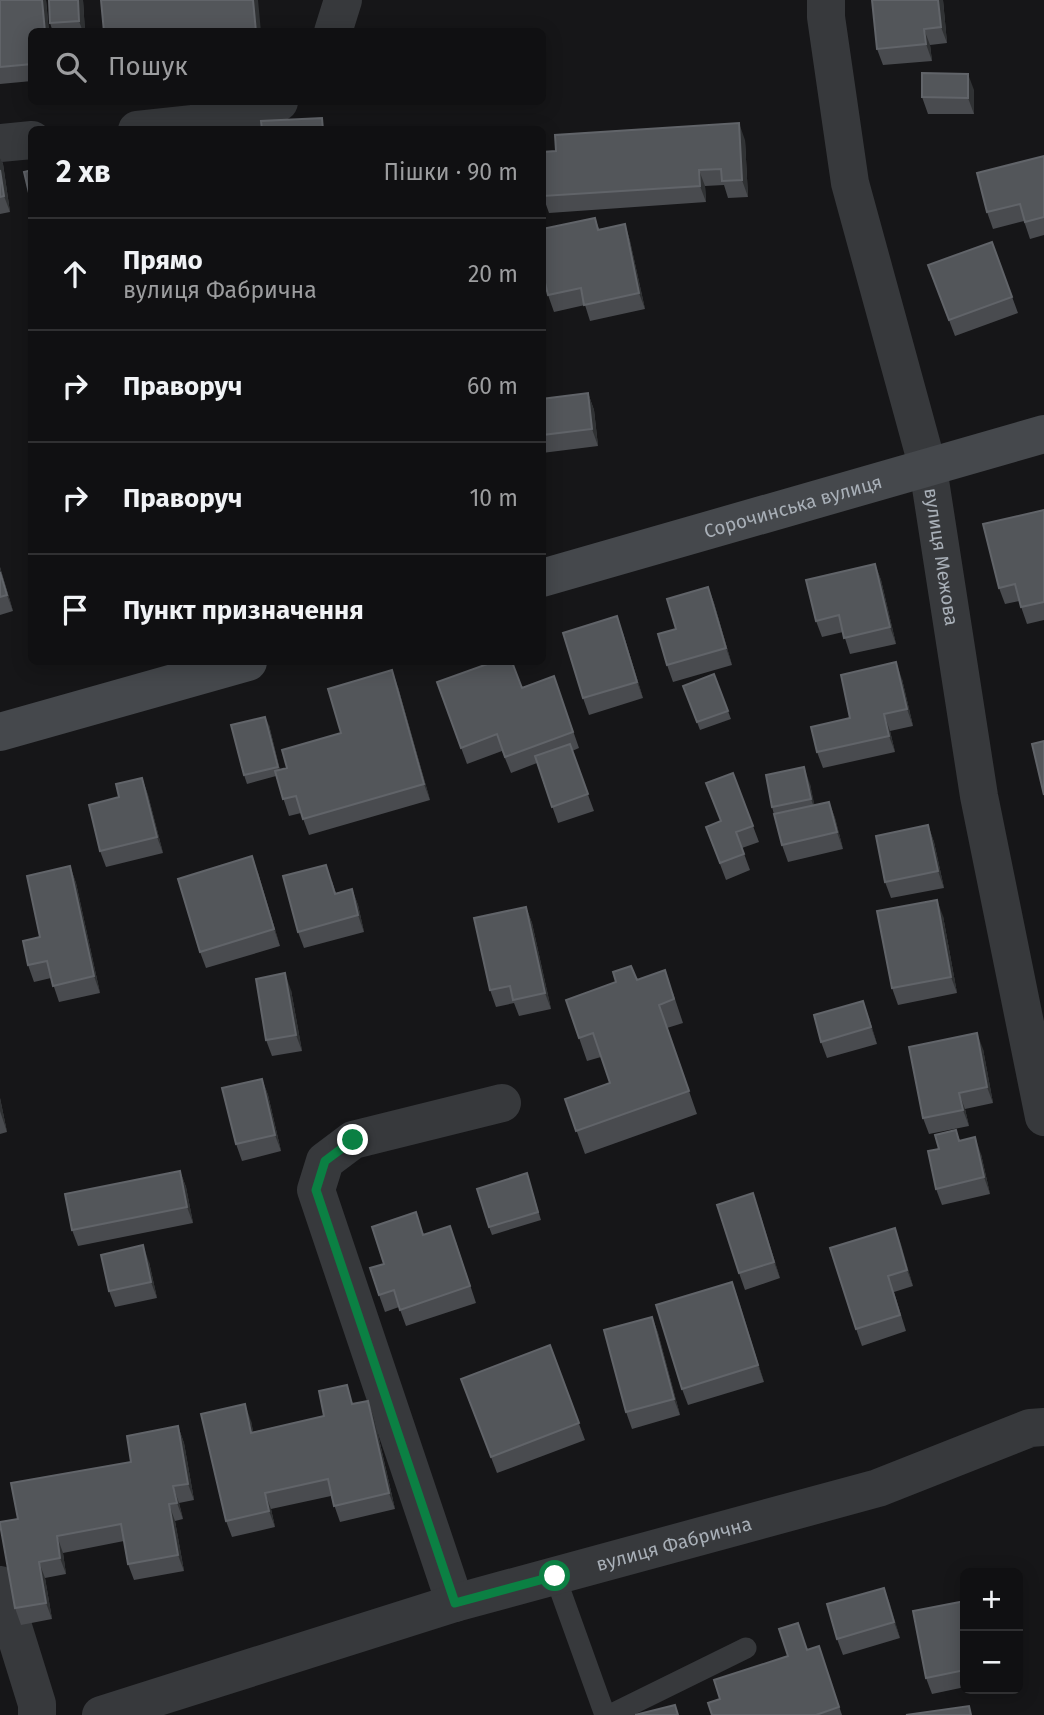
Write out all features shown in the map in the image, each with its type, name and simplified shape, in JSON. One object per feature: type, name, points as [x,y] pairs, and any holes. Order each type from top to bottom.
[{"type":"main road","name":"Сорочинська вулиця","points":[[546,577],[1044,434]]},
{"type":"main road","points":[[0,732],[237,665]]},
{"type":"street","points":[[334,28],[344,0]]},
{"type":"street","name":"вулиця Межова","points":[[825,0],[850,183],[928,468],[979,796],[1044,1117]]},
{"type":"street","points":[[174,126],[193,124],[267,105]]},
{"type":"street","points":[[0,143],[28,140]]},
{"type":"street","points":[[455,1603],[316,1190],[325,1161],[353,1140],[502,1103]]},
{"type":"street","name":"вулиця Фабрична","points":[[101,1715],[455,1603],[878,1488],[1030,1427],[1044,1427]]},
{"type":"street","points":[[0,1585],[37,1704],[37,1715]]},
{"type":"lane","points":[[555,1576],[605,1715]]},
{"type":"lane","points":[[610,1715],[746,1648]]},
{"type":"building","points":[[0,0],[42,0],[45,28],[28,28],[28,64],[0,67]]},
{"type":"building","points":[[49,0],[78,0],[79,21],[50,23]]},
{"type":"building","points":[[101,0],[253,0],[256,28],[104,28]]},
{"type":"building","points":[[872,0],[938,0],[941,27],[924,29],[926,44],[877,49]]},
{"type":"building","points":[[922,73],[968,74],[968,98],[922,97]]},
{"type":"building","points":[[322,118],[323,126],[262,126],[261,121]]},
{"type":"building","points":[[739,123],[742,180],[722,181],[721,169],[699,170],[700,186],[546,196],[546,152],[556,151],[555,135]]},
{"type":"building","points":[[1044,156],[1044,217],[1025,222],[1020,204],[987,212],[977,173]]},
{"type":"building","points":[[0,170],[4,196],[0,197]]},
{"type":"building","points":[[28,171],[28,189],[24,172]]},
{"type":"building","points":[[595,218],[598,230],[625,224],[639,293],[584,305],[581,288],[548,295],[546,228]]},
{"type":"building","points":[[992,242],[1012,297],[949,320],[928,265]]},
{"type":"building","points":[[588,393],[592,429],[546,435],[546,398]]},
{"type":"building","points":[[1044,510],[1044,602],[1021,607],[1015,584],[999,588],[983,524]]},
{"type":"building","points":[[875,564],[890,627],[844,638],[839,615],[816,621],[806,580]]},
{"type":"building","points":[[0,572],[7,595],[0,597]]},
{"type":"building","points":[[708,587],[726,648],[667,665],[658,634],[676,629],[667,599]]},
{"type":"building","points":[[617,616],[637,682],[583,698],[563,633]]},
{"type":"building","points":[[896,662],[907,709],[884,714],[889,736],[817,752],[811,727],[850,718],[841,675]]},
{"type":"building","points":[[485,665],[513,665],[522,688],[554,676],[573,732],[505,757],[497,734],[461,748],[437,682]]},
{"type":"building","points":[[392,670],[424,784],[303,819],[296,796],[283,799],[275,771],[287,768],[282,750],[341,733],[328,689]]},
{"type":"building","points":[[714,674],[728,711],[697,722],[683,686]]},
{"type":"building","points":[[265,717],[278,767],[244,775],[231,725]]},
{"type":"building","points":[[1044,741],[1044,795],[1032,744]]},
{"type":"building","points":[[570,744],[588,794],[552,807],[535,756]]},
{"type":"building","points":[[804,767],[811,799],[772,807],[766,775]]},
{"type":"building","points":[[733,773],[753,826],[736,832],[744,854],[720,863],[706,827],[721,821],[706,783]]},
{"type":"building","points":[[142,778],[157,837],[100,851],[89,805],[119,797],[116,784]]},
{"type":"building","points":[[829,802],[837,832],[782,845],[774,814]]},
{"type":"building","points":[[928,825],[938,871],[885,882],[876,836]]},
{"type":"building","points":[[252,856],[274,929],[200,952],[178,879]]},
{"type":"building","points":[[326,865],[335,894],[352,889],[358,915],[298,932],[283,876]]},
{"type":"building","points":[[70,866],[94,976],[53,986],[47,961],[28,965],[23,941],[40,937],[27,876]]},
{"type":"building","points":[[937,900],[951,977],[892,988],[877,911]]},
{"type":"building","points":[[526,907],[545,993],[513,1000],[510,986],[490,990],[474,918]]},
{"type":"building","points":[[631,966],[637,980],[665,970],[674,999],[659,1005],[689,1091],[576,1131],[565,1099],[610,1083],[593,1033],[579,1038],[566,1000],[616,982],[613,972]]},
{"type":"building","points":[[285,973],[296,1035],[266,1040],[256,979]]},
{"type":"building","points":[[863,1001],[871,1027],[821,1042],[814,1015]]},
{"type":"building","points":[[977,1033],[987,1087],[959,1093],[963,1110],[923,1118],[909,1047]]},
{"type":"building","points":[[262,1079],[275,1135],[236,1144],[222,1088]]},
{"type":"building","points":[[956,1130],[959,1141],[975,1137],[984,1177],[936,1189],[928,1151],[939,1149],[935,1135]]},
{"type":"building","points":[[180,1171],[187,1207],[72,1230],[65,1194]]},
{"type":"building","points":[[527,1173],[538,1212],[489,1227],[477,1189]]},
{"type":"building","points":[[753,1193],[774,1262],[739,1273],[717,1205]]},
{"type":"building","points":[[416,1212],[423,1235],[450,1226],[470,1286],[400,1310],[394,1290],[379,1295],[370,1268],[384,1264],[372,1227]]},
{"type":"building","points":[[895,1228],[907,1270],[888,1276],[900,1315],[856,1329],[830,1248]]},
{"type":"building","points":[[143,1245],[151,1282],[109,1291],[101,1255]]},
{"type":"building","points":[[732,1282],[758,1365],[682,1389],[656,1305]]},
{"type":"building","points":[[652,1317],[674,1399],[626,1412],[604,1330]]},
{"type":"building","points":[[550,1345],[579,1423],[491,1457],[461,1379]]},
{"type":"building","points":[[347,1385],[352,1404],[368,1401],[389,1493],[334,1506],[328,1479],[265,1493],[269,1511],[226,1521],[201,1414],[245,1404],[251,1433],[324,1416],[319,1391]]},
{"type":"building","points":[[178,1426],[188,1484],[173,1486],[177,1503],[169,1504],[178,1555],[128,1564],[121,1524],[57,1536],[60,1558],[39,1562],[46,1603],[15,1608],[0,1524],[18,1519],[11,1483],[131,1462],[127,1436]]},
{"type":"building","points":[[884,1588],[894,1622],[837,1639],[827,1604]]},
{"type":"building","points":[[960,1602],[960,1671],[926,1678],[913,1611]]},
{"type":"building","points":[[798,1623],[807,1650],[819,1646],[839,1707],[816,1715],[712,1715],[708,1703],[720,1699],[714,1680],[788,1656],[779,1629]]},
{"type":"building","points":[[675,1705],[678,1715],[635,1715]]},
{"type":"building","points":[[969,1706],[971,1715],[906,1715]]},
{"type":"route","points":[[353,1140],[325,1161],[316,1190],[455,1603],[555,1576]]}]
